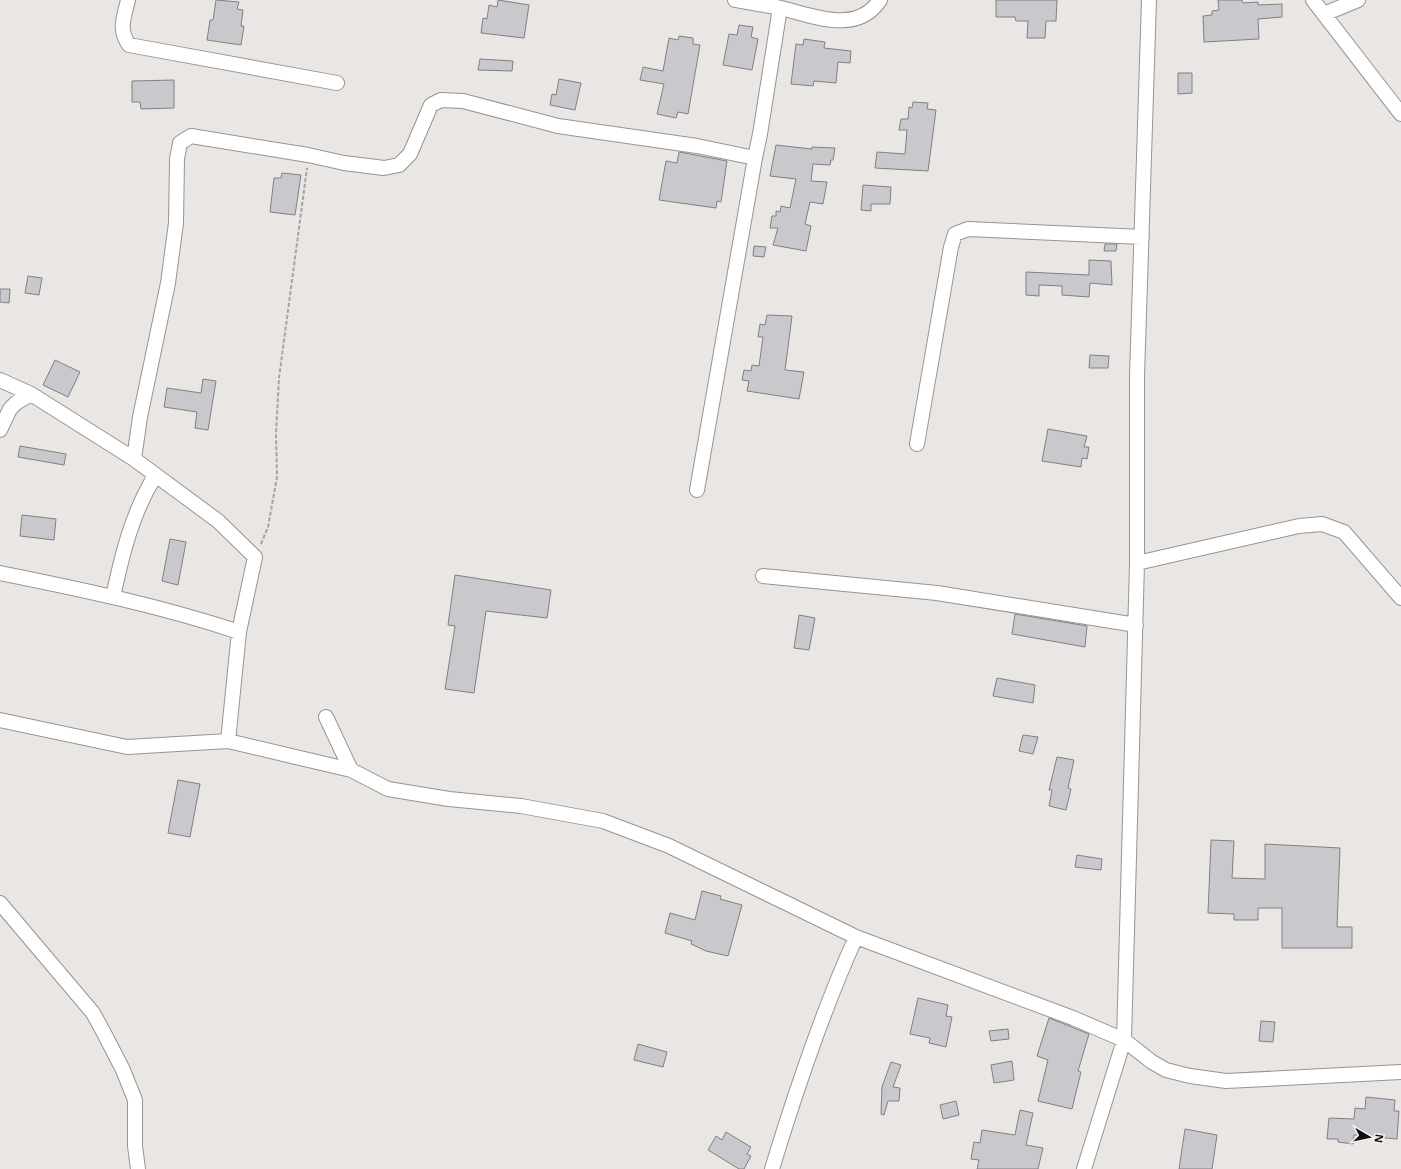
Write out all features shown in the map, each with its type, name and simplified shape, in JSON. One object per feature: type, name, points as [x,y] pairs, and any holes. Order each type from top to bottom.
[{"type":"street","points":[[128,0],[122,35],[129,45],[337,83]]},
{"type":"street","points":[[735,0],[780,8],[828,20],[849,21],[862,18],[874,9],[880,0]]},
{"type":"street","points":[[1084,1169],[1124,1040],[1136,625],[1137,376],[1148,0]]},
{"type":"street","points":[[1314,0],[1401,114]]},
{"type":"street","points":[[1324,14],[1358,0]]},
{"type":"street","points":[[697,490],[760,134],[780,8]]},
{"type":"street","points":[[134,460],[140,417],[168,283],[176,224],[177,159],[180,143],[190,136],[308,155],[344,163],[384,168],[399,165],[410,154],[431,105],[441,100],[463,101],[558,126],[697,146],[755,158]]},
{"type":"street","points":[[917,444],[955,234],[968,229],[1142,237]]},
{"type":"street","points":[[0,380],[31,394],[134,460],[218,521],[255,558],[239,632],[228,741]]},
{"type":"street","points":[[0,430],[10,409],[16,403],[31,394]]},
{"type":"street","points":[[113,597],[121,560],[132,524],[142,497],[155,476]]},
{"type":"street","points":[[1137,564],[1299,526],[1322,524],[1344,532],[1401,598]]},
{"type":"street","points":[[0,573],[113,597],[206,621],[239,632]]},
{"type":"street","points":[[763,576],[937,593],[1136,625]]},
{"type":"street","points":[[326,717],[351,770]]},
{"type":"street","points":[[0,720],[127,747],[228,741],[351,770],[388,789],[449,799],[521,806],[603,821],[669,846],[856,937],[1073,1018],[1124,1040],[1152,1062],[1166,1070],[1190,1076],[1226,1081],[1401,1072]]},
{"type":"street","points":[[0,903],[93,1014],[105,1035],[123,1070],[135,1100],[135,1146],[138,1169]]},
{"type":"street","points":[[772,1169],[794,1096],[835,984],[856,937]]},
{"type":"path","points":[[255,558],[268,527],[277,477],[276,434],[279,378],[308,155]]},
{"type":"building","points":[[216,0],[239,2],[237,9],[243,10],[241,26],[244,26],[241,45],[207,40],[210,20],[213,20]]},
{"type":"building","points":[[498,0],[529,5],[524,38],[481,33],[483,18],[487,19],[489,5],[497,7]]},
{"type":"building","points":[[996,0],[1057,0],[1056,21],[1046,21],[1045,38],[1027,38],[1028,21],[1016,21],[1015,17],[996,17]]},
{"type":"building","points":[[1218,0],[1242,0],[1243,3],[1258,2],[1258,5],[1282,4],[1282,17],[1258,19],[1259,39],[1204,42],[1203,16],[1212,15],[1212,11],[1219,10]]},
{"type":"building","points":[[739,25],[753,27],[751,37],[758,39],[752,70],[723,65],[729,34],[737,35]]},
{"type":"building","points":[[679,36],[693,38],[693,44],[700,45],[688,114],[678,112],[676,118],[657,114],[664,84],[640,80],[643,67],[663,71],[669,38],[678,40]]},
{"type":"building","points":[[804,39],[825,42],[824,48],[851,51],[850,63],[838,62],[836,83],[814,81],[813,86],[791,84],[796,44],[803,45]]},
{"type":"building","points":[[480,59],[513,61],[512,71],[478,70]]},
{"type":"building","points":[[1178,73],[1192,73],[1192,93],[1178,94]]},
{"type":"building","points":[[559,79],[581,83],[575,110],[550,105],[552,94],[556,95]]},
{"type":"building","points":[[174,80],[174,108],[141,109],[140,102],[132,102],[132,81]]},
{"type":"building","points":[[913,102],[928,103],[927,109],[936,110],[928,171],[875,168],[877,152],[905,154],[907,130],[899,130],[901,119],[908,119],[909,107],[912,108]]},
{"type":"building","points":[[776,145],[812,149],[812,147],[835,148],[833,160],[831,160],[830,165],[813,164],[811,181],[827,182],[823,204],[810,202],[805,224],[811,226],[806,251],[773,245],[778,228],[770,228],[772,216],[776,216],[776,211],[780,212],[781,206],[790,208],[796,179],[770,176]]},
{"type":"building","points":[[679,152],[727,161],[721,202],[717,201],[716,208],[659,200],[666,161],[677,163]]},
{"type":"building","points":[[282,173],[301,175],[295,215],[270,212],[274,178],[281,178]]},
{"type":"building","points":[[863,185],[891,187],[890,204],[871,204],[871,211],[861,210]]},
{"type":"building","points":[[1105,244],[1117,244],[1116,251],[1104,251]]},
{"type":"building","points":[[754,246],[766,247],[764,257],[753,256]]},
{"type":"building","points":[[1089,260],[1111,261],[1112,285],[1090,283],[1089,297],[1062,295],[1062,286],[1039,285],[1039,296],[1026,295],[1026,272],[1089,275]]},
{"type":"building","points":[[28,276],[42,278],[39,295],[25,293]]},
{"type":"building","points":[[0,289],[10,289],[9,303],[0,302]]},
{"type":"building","points":[[767,315],[792,316],[785,370],[804,372],[799,399],[747,391],[749,381],[742,380],[744,370],[751,371],[752,365],[759,366],[763,337],[758,337],[760,324],[765,325]]},
{"type":"building","points":[[1090,355],[1109,356],[1108,368],[1089,368]]},
{"type":"building","points":[[55,360],[80,372],[68,397],[43,385]]},
{"type":"building","points":[[203,379],[216,381],[208,430],[195,428],[197,412],[164,407],[167,388],[201,393]]},
{"type":"building","points":[[1048,429],[1087,436],[1084,447],[1089,447],[1087,459],[1082,458],[1081,467],[1042,461]]},
{"type":"building","points":[[20,446],[66,454],[64,465],[18,457]]},
{"type":"building","points":[[22,515],[56,519],[54,540],[20,536]]},
{"type":"building","points":[[170,539],[186,542],[178,585],[162,581]]},
{"type":"building","points":[[455,575],[551,590],[547,618],[486,611],[474,693],[445,689],[455,626],[448,625]]},
{"type":"building","points":[[1015,614],[1087,626],[1085,647],[1012,634]]},
{"type":"building","points":[[799,615],[815,618],[809,650],[794,648]]},
{"type":"building","points":[[997,678],[1035,685],[1033,703],[993,696]]},
{"type":"building","points":[[1023,735],[1038,737],[1033,754],[1019,751]]},
{"type":"building","points":[[1057,757],[1074,760],[1068,788],[1071,789],[1066,810],[1049,806],[1052,790],[1049,790]]},
{"type":"building","points":[[178,780],[200,784],[190,837],[168,833]]},
{"type":"building","points":[[1211,840],[1234,841],[1232,878],[1265,879],[1265,844],[1340,848],[1337,927],[1352,927],[1352,948],[1282,948],[1282,908],[1258,908],[1258,920],[1234,920],[1234,914],[1208,913]]},
{"type":"building","points":[[1077,855],[1102,859],[1101,870],[1075,867]]},
{"type":"building","points":[[702,891],[721,896],[720,899],[742,905],[728,956],[706,951],[691,944],[692,941],[665,933],[670,913],[695,920]]},
{"type":"building","points":[[918,998],[948,1005],[946,1016],[952,1017],[946,1047],[929,1043],[930,1038],[910,1034]]},
{"type":"building","points":[[1049,1018],[1089,1034],[1078,1071],[1081,1072],[1072,1109],[1038,1101],[1048,1060],[1037,1056]]},
{"type":"building","points":[[1261,1021],[1275,1022],[1273,1042],[1259,1041]]},
{"type":"building","points":[[1008,1029],[1009,1039],[991,1041],[989,1031]]},
{"type":"building","points":[[638,1044],[667,1052],[663,1067],[634,1060]]},
{"type":"building","points":[[1012,1061],[1014,1080],[994,1083],[991,1065]]},
{"type":"building","points":[[891,1062],[901,1065],[893,1087],[900,1088],[899,1101],[888,1101],[884,1115],[881,1114],[882,1087]]},
{"type":"building","points":[[1366,1097],[1395,1100],[1394,1111],[1399,1111],[1397,1139],[1354,1135],[1353,1144],[1338,1142],[1338,1139],[1327,1139],[1329,1118],[1354,1119],[1355,1108],[1365,1109]]},
{"type":"building","points":[[956,1101],[959,1115],[943,1119],[940,1105]]},
{"type":"building","points":[[1020,1110],[1033,1113],[1026,1145],[1043,1148],[1038,1169],[977,1169],[979,1160],[971,1159],[974,1142],[980,1143],[982,1130],[1015,1135]]},
{"type":"building","points":[[1185,1129],[1217,1135],[1212,1169],[1179,1169]]},
{"type":"building","points":[[726,1132],[751,1147],[747,1154],[751,1156],[744,1169],[739,1169],[708,1150],[716,1136],[722,1140]]}]
